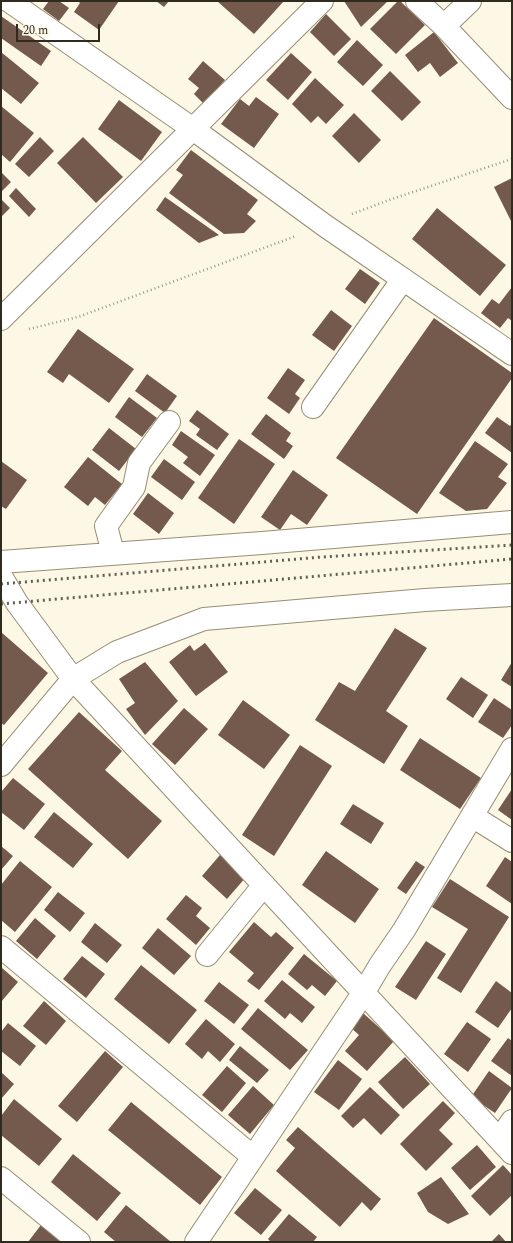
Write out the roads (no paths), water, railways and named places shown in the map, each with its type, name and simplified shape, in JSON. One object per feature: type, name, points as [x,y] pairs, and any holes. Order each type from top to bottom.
[{"type":"street","points":[[9,1],[193,129],[324,225],[512,354]]},
{"type":"street","points":[[1,319],[322,1]]},
{"type":"street","points":[[417,1],[444,26],[512,98]]},
{"type":"street","points":[[444,26],[470,1]]},
{"type":"street","points":[[314,407],[403,279]]},
{"type":"street","points":[[113,553],[106,526],[134,487],[139,463],[169,422]]},
{"type":"street","points":[[1,562],[262,543],[509,518]]},
{"type":"street","points":[[1,576],[16,603],[73,679],[506,1146]]},
{"type":"street","points":[[1,765],[73,679],[117,652],[204,619],[425,600],[512,595]]},
{"type":"street","points":[[196,1242],[404,930],[512,749]]},
{"type":"street","points":[[472,816],[512,841]]},
{"type":"street","points":[[207,955],[264,885]]},
{"type":"street","points":[[1,948],[253,1157]]},
{"type":"street","points":[[506,1146],[512,1121]]},
{"type":"street","points":[[1,1178],[79,1242]]},
{"type":"railway","points":[[1,584],[322,557],[512,545]]},
{"type":"railway","points":[[1,604],[512,559]]}]
